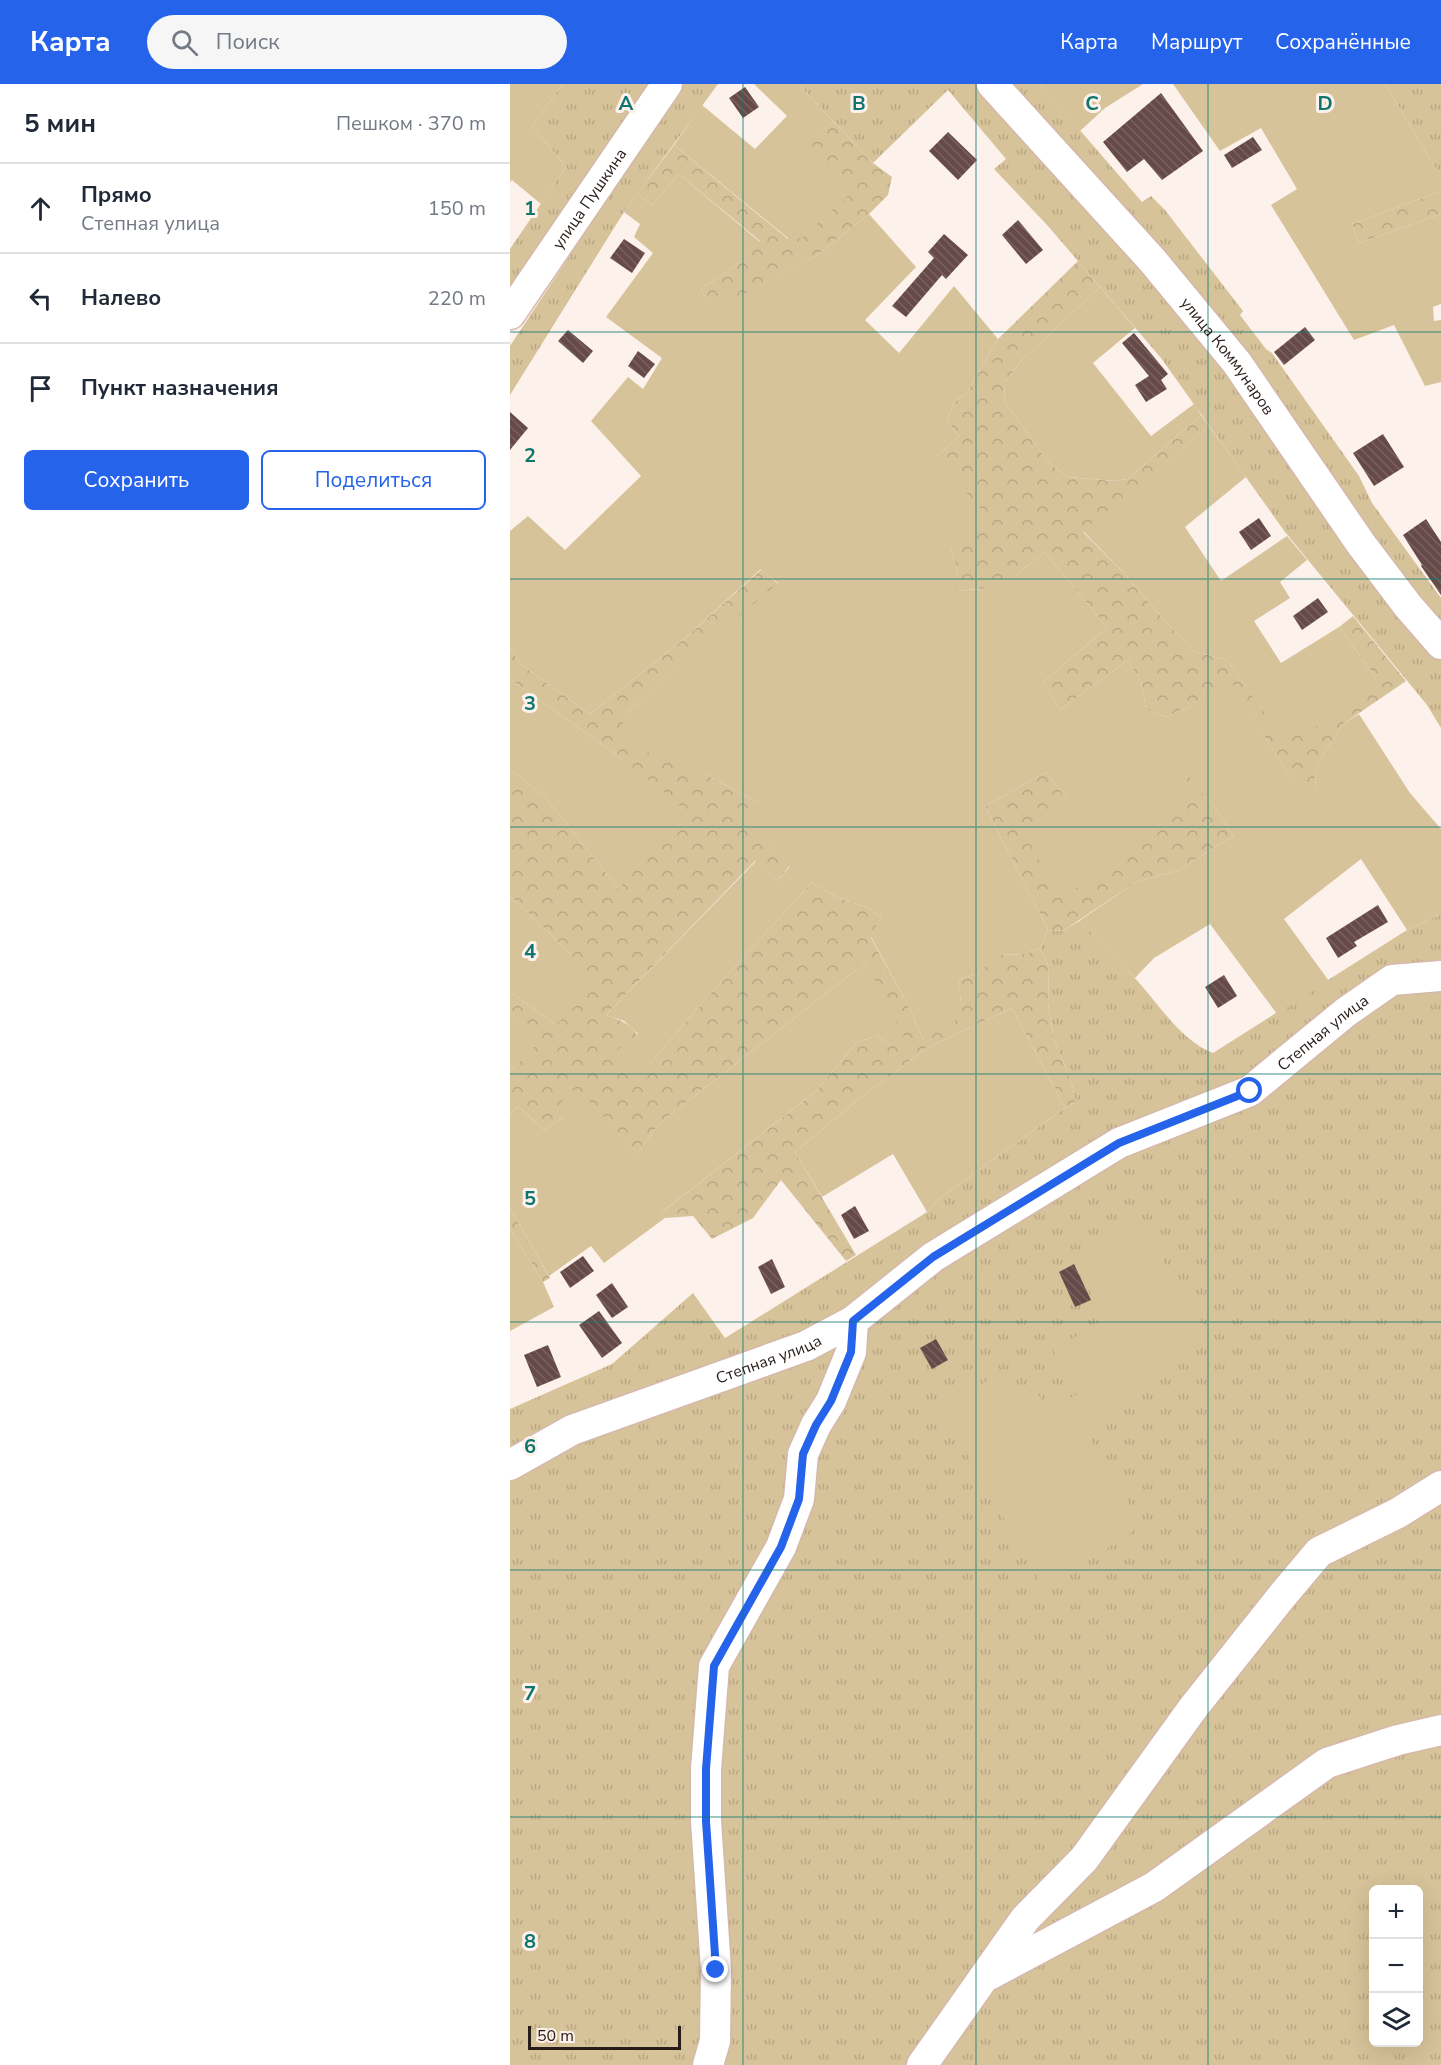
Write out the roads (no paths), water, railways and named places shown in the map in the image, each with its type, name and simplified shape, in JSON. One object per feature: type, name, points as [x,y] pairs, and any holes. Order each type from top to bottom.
[{"type":"street","name":"улица Пушкина","points":[[510,314],[667,84]]},
{"type":"street","name":"улица Коммунаров","points":[[992,84],[1152,260],[1237,363],[1361,544],[1408,606],[1441,644]]},
{"type":"street","name":"Степная улица","points":[[510,1465],[572,1430],[806,1346],[853,1321],[933,1257],[1119,1143],[1250,1091],[1346,1012],[1392,980],[1441,976]]},
{"type":"street","points":[[708,2065],[715,2041],[716,1970],[706,1821],[706,1769],[714,1666],[781,1547],[799,1499],[803,1454],[816,1425],[831,1401],[851,1352],[853,1321]]},
{"type":"street","points":[[922,2065],[1025,1919],[1084,1859],[1193,1708],[1319,1552],[1398,1513],[1441,1486]]},
{"type":"street","points":[[981,1979],[1155,1887],[1327,1764],[1398,1740],[1441,1730]]}]
